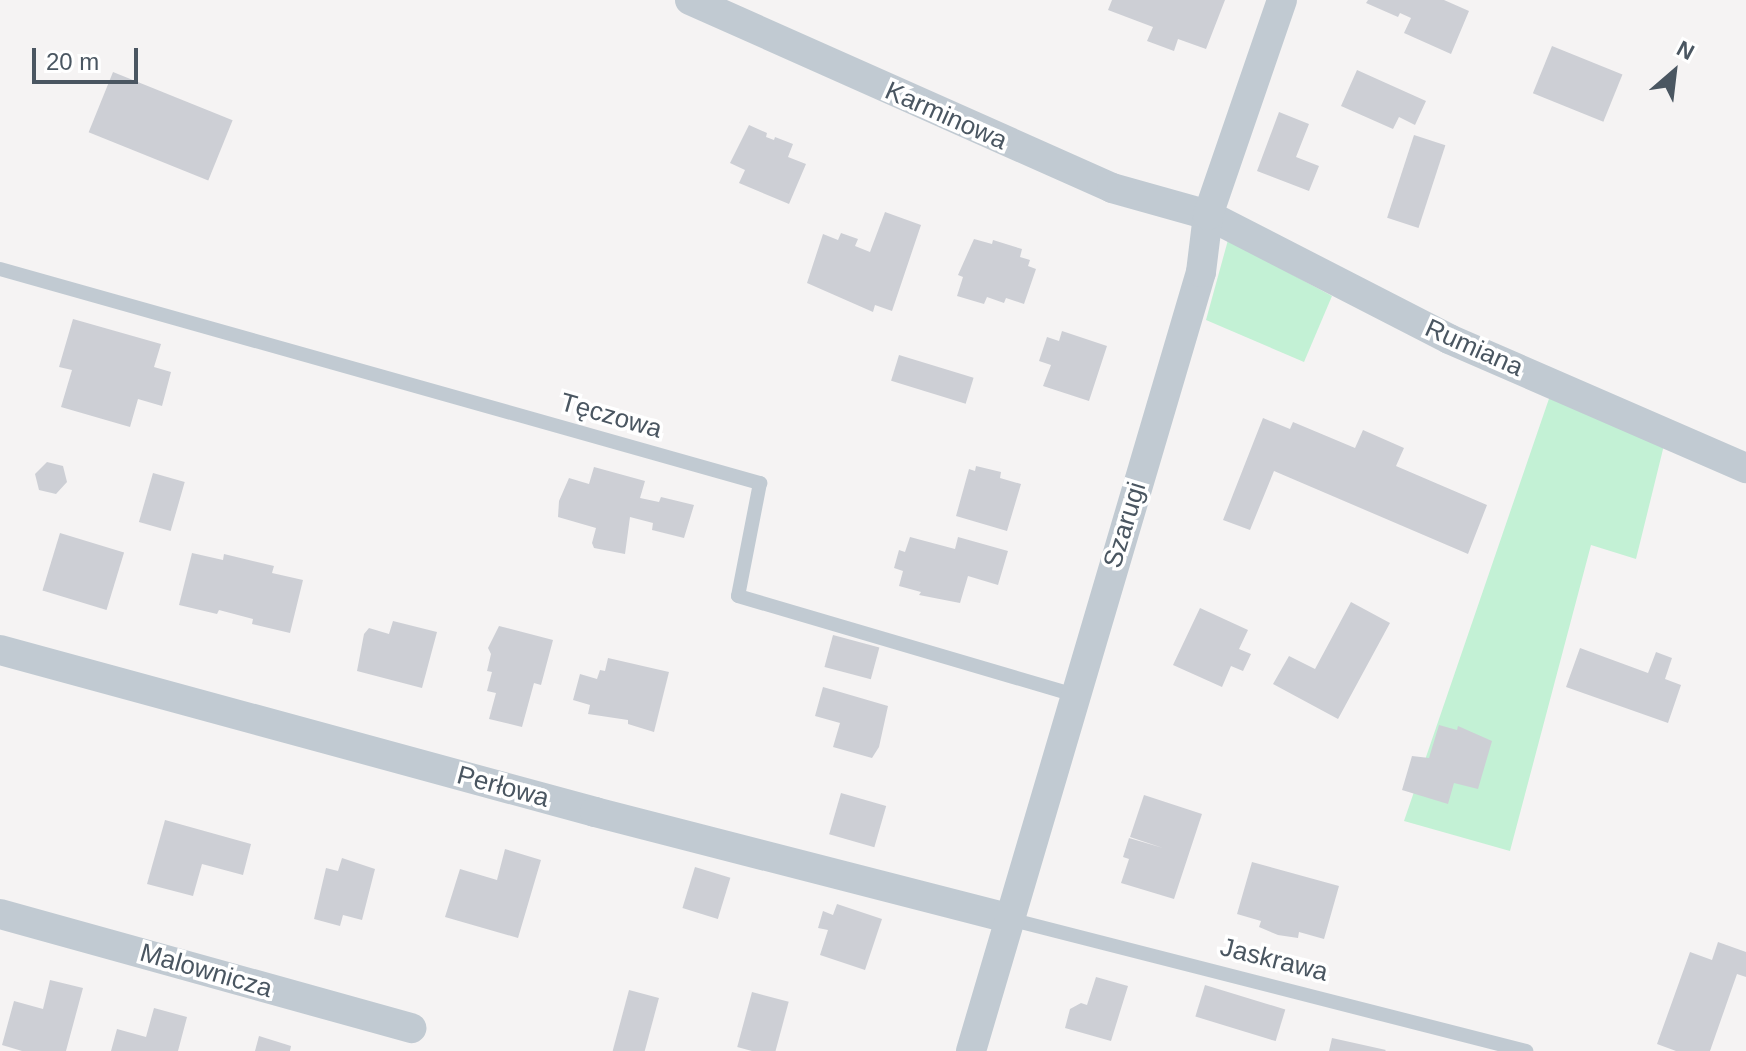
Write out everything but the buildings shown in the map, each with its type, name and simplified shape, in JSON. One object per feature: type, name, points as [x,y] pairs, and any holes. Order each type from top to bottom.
[{"type":"street","name":"Karminowa","points":[[690,0],[1112,188],[1208,215]]},
{"type":"street","name":"Szarugi","points":[[971,1051],[1201,272],[1208,215],[1282,0]]},
{"type":"street","name":"Rumiana","points":[[1208,215],[1449,339],[1746,468]]},
{"type":"street","name":"Perłowa","points":[[0,650],[595,812],[1009,918]]},
{"type":"street","name":"Malownicza","points":[[0,914],[411,1028]]},
{"type":"lane","name":"Tęczowa","points":[[0,269],[760,483],[738,596],[1074,695]]},
{"type":"lane","name":"Jaskrawa","points":[[1009,918],[1526,1051]]},
{"type":"green space","points":[[1228,240],[1332,296],[1304,362],[1206,320]]},
{"type":"green space","points":[[1553,387],[1666,437],[1636,559],[1591,545],[1510,851],[1404,821]]}]
